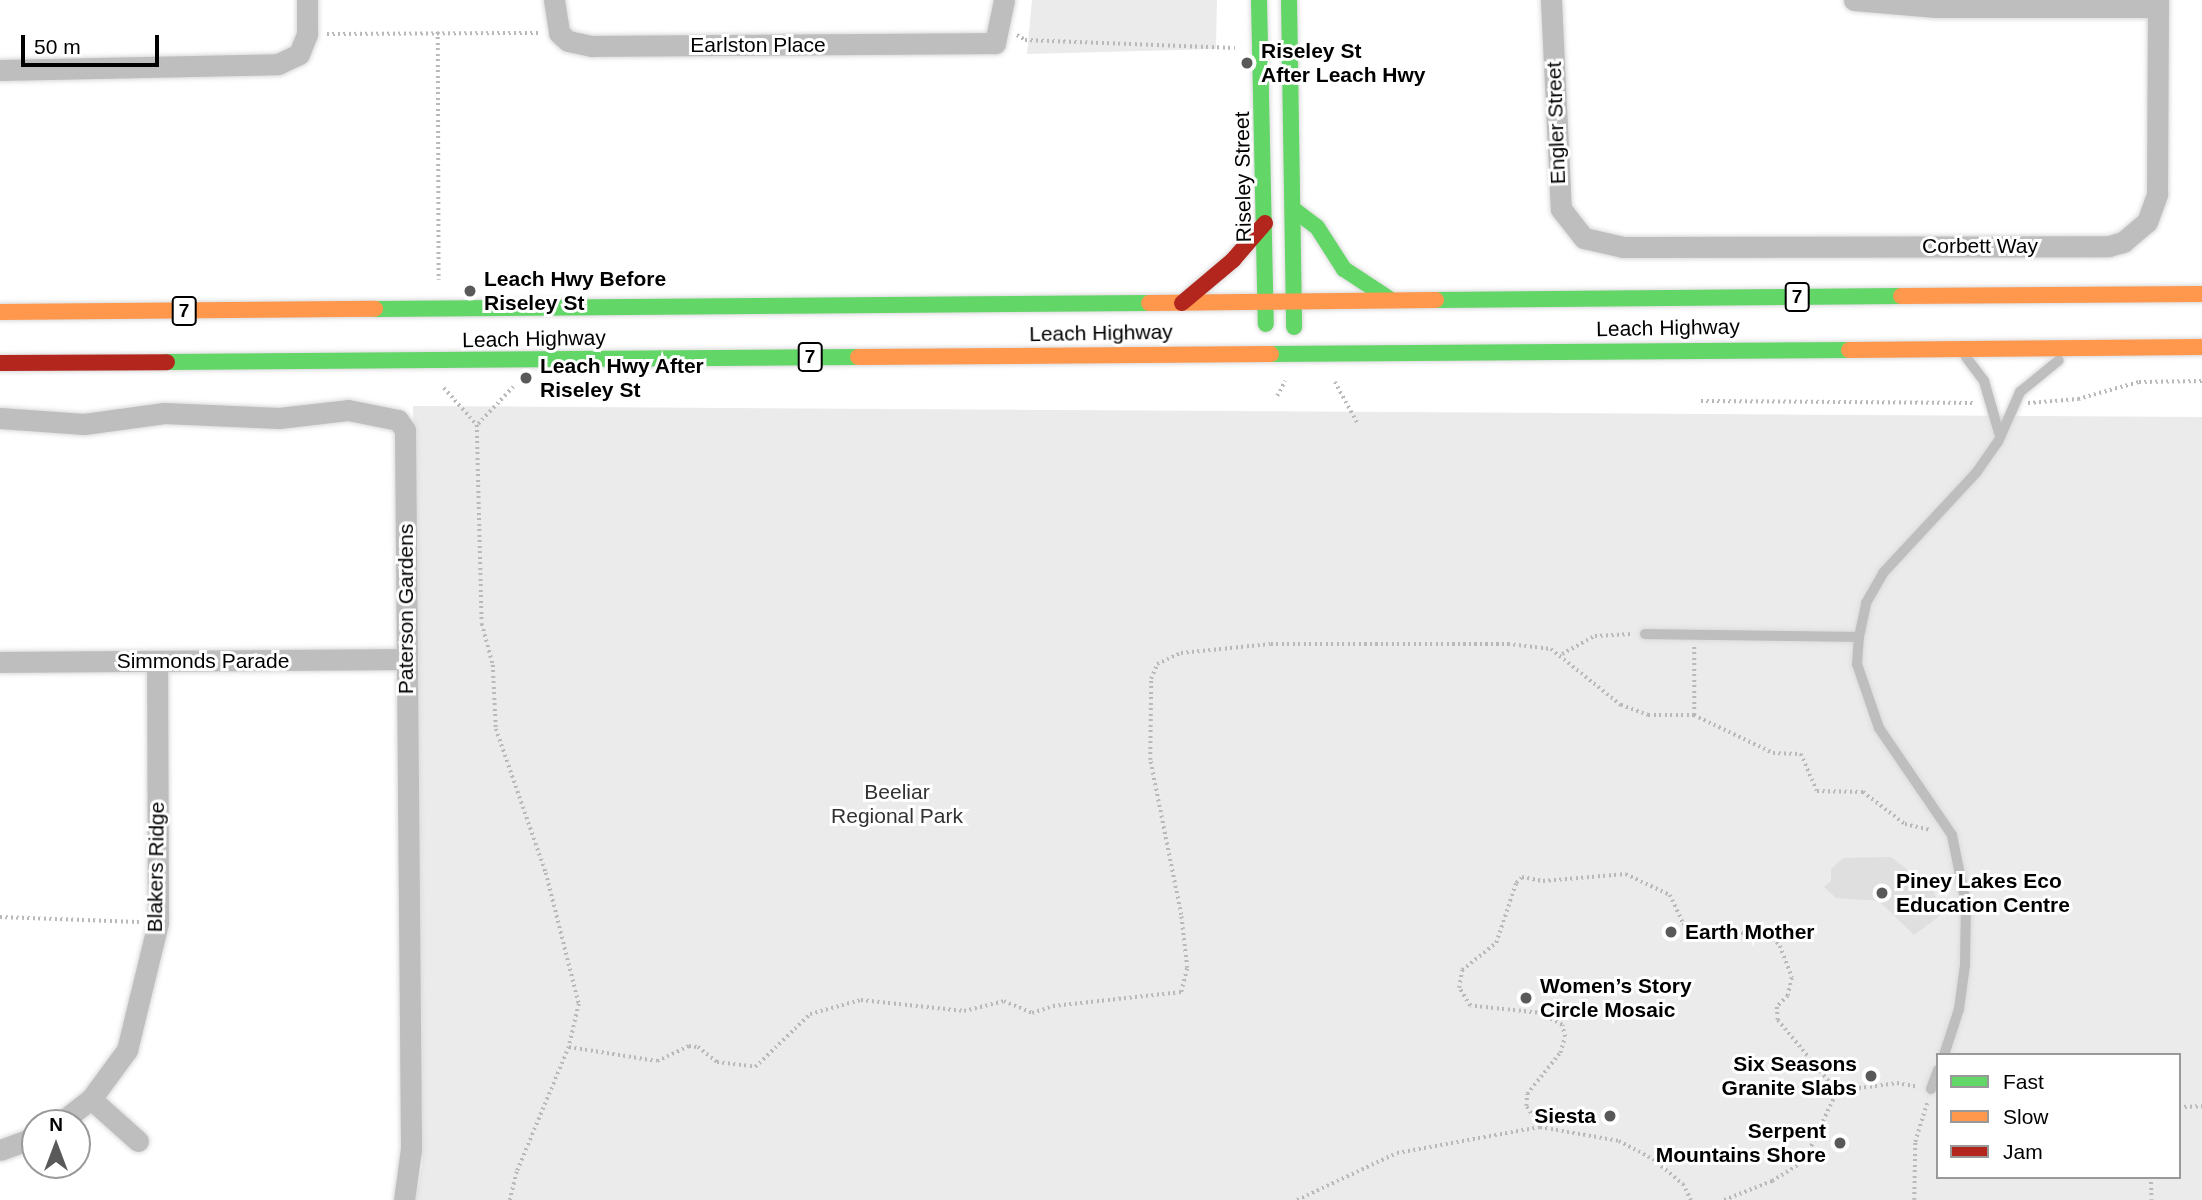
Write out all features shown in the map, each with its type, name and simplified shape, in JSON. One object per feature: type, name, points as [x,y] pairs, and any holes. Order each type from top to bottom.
[{"type":"highway","name":"Riseley Street","points":[[1259,0],[1266,353]]},
{"type":"highway","points":[[1289,0],[1294,353]]},
{"type":"highway","points":[[1293,209],[1317,226],[1344,269],[1391,300]]},
{"type":"highway","points":[[1182,303],[1233,260],[1265,223]]},
{"type":"highway","name":"Leach Highway","points":[[6,312],[354,316],[1391,300],[2202,294]]},
{"type":"highway","points":[[6,312],[49,329],[75,329]]},
{"type":"highway","points":[[223,360],[236,345]]},
{"type":"highway","name":"Leach Highway","points":[[0,363],[355,355],[2202,347]]},
{"type":"street","points":[[0,70],[278,64],[299,54],[307,34],[307,0]]},
{"type":"street","points":[[554,0],[559,33]]},
{"type":"street","points":[[998,33],[1004,0]]},
{"type":"street","name":"Engler Street","points":[[1552,0],[1559,198],[1568,222],[1584,238]]},
{"type":"street","points":[[1854,0],[1936,8],[2158,4]]},
{"type":"street","name":"Corbett Way","points":[[1584,238],[1622,247],[2109,246],[2123,242],[2147,222],[2157,194],[2158,4]]},
{"type":"street","name":"Earlston Place","points":[[559,33],[568,41],[591,46],[998,33]]},
{"type":"street","name":"Paterson Gardens","points":[[0,418],[84,424],[164,413],[279,418],[348,411],[398,420],[407,446],[405,659],[411,1149],[404,1200]]},
{"type":"street","name":"Simmonds Parade","points":[[0,662],[405,659]]},
{"type":"street","name":"Blakers Ridge","points":[[78,1109],[91,1099],[127,1050],[158,923],[157,662]]},
{"type":"street","points":[[91,1099],[138,1141]]},
{"type":"street","points":[[0,1150],[21,1142]]},
{"type":"lane","points":[[1945,1053],[1959,1009],[1965,965],[1966,904],[1952,835],[1879,728],[1857,664],[1859,637],[1866,603],[1883,573],[1976,473],[2028,383],[2079,346]]},
{"type":"lane","points":[[1957,347],[1984,381],[1993,403],[1999,433]]},
{"type":"lane","points":[[1645,634],[1859,637]]},
{"type":"lane","points":[[1931,1089],[1936,1075]]},
{"type":"path","points":[[438,32],[439,285]]},
{"type":"path","points":[[307,34],[559,33]]},
{"type":"path","points":[[998,33],[1025,40],[1240,48]]},
{"type":"path","points":[[1332,379],[1347,397],[1357,422]]},
{"type":"path","points":[[2014,404],[2078,399],[2139,382],[2202,381]]},
{"type":"path","points":[[510,1200],[517,1172],[569,1047],[579,1004],[546,873],[496,729],[493,665],[482,624],[478,425],[494,403],[518,384]]},
{"type":"path","points":[[442,386],[478,425]]},
{"type":"path","points":[[1701,401],[1993,403]]},
{"type":"path","points":[[1562,654],[1595,636],[1645,634]]},
{"type":"path","points":[[1694,635],[1694,715]]},
{"type":"path","points":[[569,1047],[657,1061],[689,1046],[698,1047],[717,1062],[755,1067],[810,1014],[861,1000],[964,1011],[996,1000],[1032,1013],[1130,996],[1173,996],[1185,984],[1186,968],[1179,898],[1150,761],[1151,679],[1157,664],[1181,653],[1271,644],[1508,644],[1562,654],[1592,684],[1629,709],[1648,715],[1694,715],[1781,756],[1801,754],[1817,791],[1863,792],[1905,824],[1952,835]]},
{"type":"path","points":[[1540,1127],[1526,1106],[1527,1094],[1560,1053],[1565,1037],[1562,1025],[1537,1013],[1470,1006],[1459,988],[1462,970],[1496,943],[1516,883],[1522,877],[1543,881],[1626,874],[1670,895],[1683,923],[1692,931],[1769,934],[1780,946],[1792,978],[1788,996],[1776,1014],[1837,1091]]},
{"type":"path","points":[[0,917],[158,923]]},
{"type":"path","points":[[1837,1091],[1897,1083],[1931,1089],[1914,1142],[1914,1200]]},
{"type":"path","points":[[1724,1200],[1772,1181],[1804,1161],[1837,1091]]},
{"type":"path","points":[[2181,1107],[2202,1106]]},
{"type":"path","points":[[1297,1200],[1397,1153],[1540,1127],[1571,1129],[1619,1141],[1653,1158],[1683,1184],[1691,1200]]},
{"type":"path","points":[[2151,1179],[2152,1200]]},
{"type":"green space","points":[[1032,0],[1217,0],[1216,49],[1027,54]]},
{"type":"green space","name":"Beeliar Regional Park","points":[[413,406],[2202,417],[2202,1200],[415,1200],[422,1166]]},
{"type":"building","name":"Piney Lakes Eco Education Centre","points":[[1891,857],[1921,880],[1929,878],[1942,914],[1914,935],[1879,901],[1836,898],[1824,887],[1831,881],[1831,869],[1843,858]]},
{"type":"traffic: fast","points":[[1259,0],[1266,324]]},
{"type":"traffic: fast","points":[[1289,0],[1294,327]]},
{"type":"traffic: fast","points":[[1293,209],[1317,227],[1344,269],[1391,300]]},
{"type":"traffic: fast","points":[[1436,300],[1901,296]]},
{"type":"traffic: fast","points":[[375,309],[1149,303]]},
{"type":"traffic: fast","points":[[1271,354],[1849,350]]},
{"type":"traffic: fast","points":[[167,362],[858,357]]},
{"type":"traffic: slow","points":[[1901,296],[2202,294]]},
{"type":"traffic: slow","points":[[1149,303],[1436,300]]},
{"type":"traffic: slow","points":[[0,312],[375,309]]},
{"type":"traffic: slow","points":[[1849,350],[2202,347]]},
{"type":"traffic: slow","points":[[858,357],[1271,354]]},
{"type":"traffic: jam","points":[[1182,303],[1233,260],[1265,223]]},
{"type":"traffic: jam","points":[[0,363],[167,362]]},
{"type":"place","name":"Riseley St After Leach Hwy","points":[[1247,63]]},
{"type":"place","name":"Leach Hwy Before Riseley St","points":[[470,291]]},
{"type":"place","name":"Leach Hwy After Riseley St","points":[[526,378]]},
{"type":"place","name":"Piney Lakes Eco Education Centre","points":[[1882,893]]},
{"type":"place","name":"Earth Mother","points":[[1671,932]]},
{"type":"place","name":"Women’s Story Circle Mosaic","points":[[1526,998]]},
{"type":"place","name":"Six Seasons Granite Slabs","points":[[1871,1076]]},
{"type":"place","name":"Siesta","points":[[1610,1116]]},
{"type":"place","name":"Serpent Mountains Shore","points":[[1840,1143]]}]
